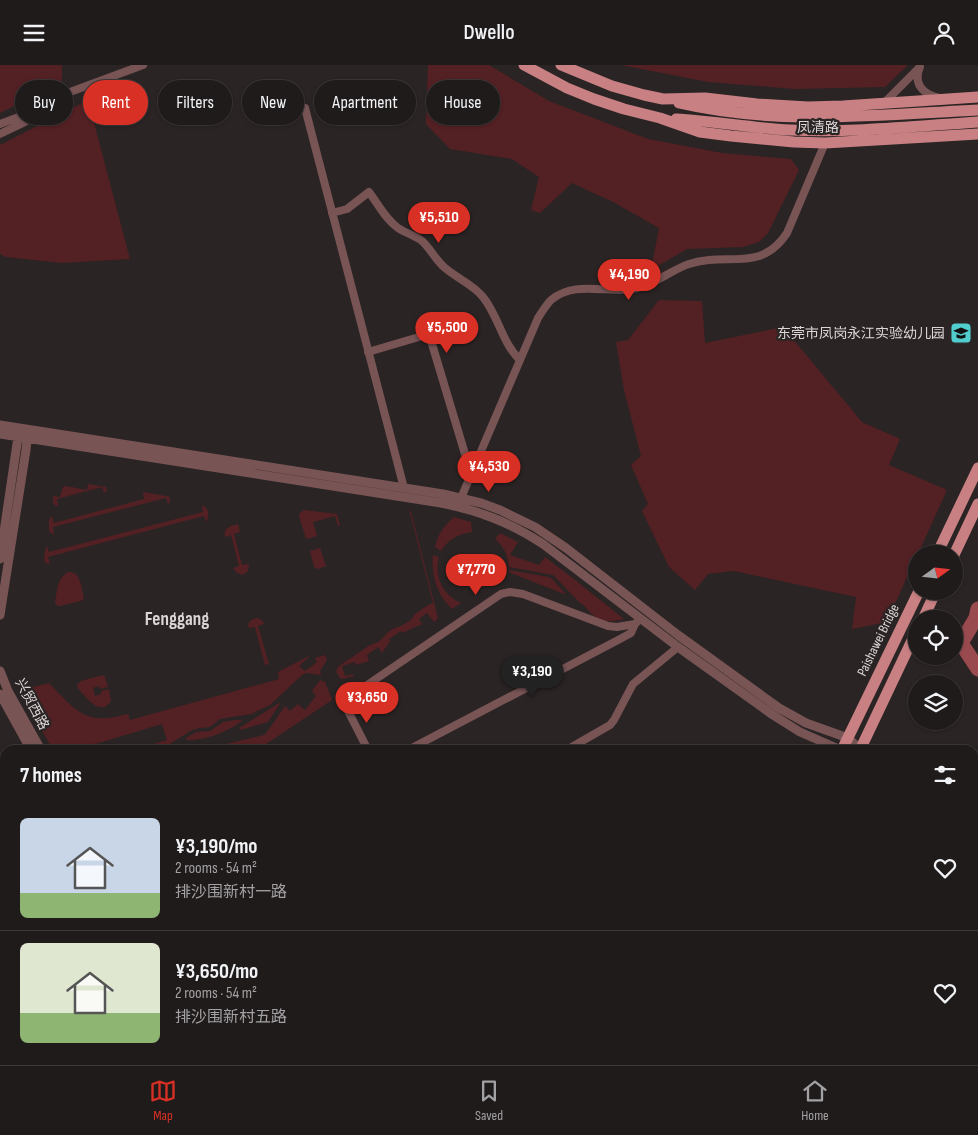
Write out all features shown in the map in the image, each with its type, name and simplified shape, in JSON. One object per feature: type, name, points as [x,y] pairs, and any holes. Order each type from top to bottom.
[{"type":"main road","name":"凤清路","points":[[524,65],[567,88],[594,99],[700,132],[731,137],[825,143],[978,134]]},
{"type":"main road","name":"凤清路","points":[[561,65],[612,86],[644,95],[703,108],[784,117],[825,118],[978,110]]},
{"type":"main road","name":"凤清路","points":[[663,99],[704,98],[765,105],[808,107],[978,97]]},
{"type":"main road","name":"凤清路","points":[[660,118],[701,120],[790,130],[867,129],[978,122]]},
{"type":"main road","points":[[941,545],[978,469]]},
{"type":"main road","points":[[959,545],[978,504]]},
{"type":"main road","name":"Paishawei Bridge","points":[[848,744],[865,702],[914,600]]},
{"type":"main road","points":[[862,745],[908,648]]},
{"type":"street","points":[[73,91],[142,65]]},
{"type":"street","points":[[921,66],[917,77],[918,83],[929,95],[943,99]]},
{"type":"street","points":[[884,103],[921,66]]},
{"type":"street","points":[[305,108],[404,488]]},
{"type":"street","points":[[0,124],[15,118]]},
{"type":"street","points":[[0,134],[19,125]]},
{"type":"street","points":[[461,498],[538,318],[551,300],[565,292],[580,289],[637,289],[681,267],[696,262],[711,259],[759,257],[772,249],[787,233],[825,143]]},
{"type":"street","points":[[332,213],[347,209],[369,192],[398,229],[423,241],[444,267],[483,297],[508,345],[520,360]]},
{"type":"street","points":[[368,352],[429,334],[465,453],[470,461],[476,464]]},
{"type":"street","points":[[0,425],[404,488],[461,498],[500,510],[535,527],[566,548],[678,635],[779,708],[848,744]]},
{"type":"street","points":[[0,559],[24,429]]},
{"type":"street","points":[[0,434],[441,503],[476,511],[510,525],[543,544],[638,621],[678,647],[786,724],[830,745]]},
{"type":"street","points":[[0,615],[22,438]]},
{"type":"street","points":[[365,745],[347,709],[348,699],[506,592],[523,594],[608,626],[617,627],[638,621]]},
{"type":"street","points":[[418,745],[631,633],[638,621]]},
{"type":"street","points":[[574,745],[610,725],[633,684],[678,647]]},
{"type":"street","name":"兴贸西路","points":[[0,671],[8,691],[38,745]]},
{"type":"street","name":"兴贸西路","points":[[0,694],[28,745]]},
{"type":"shaded area","points":[[0,65],[62,65],[62,80],[15,80],[15,106],[0,113]]},
{"type":"shaded area","points":[[428,65],[489,65],[549,101],[648,139],[722,153],[791,159],[799,170],[768,233],[759,242],[743,247],[687,249],[651,270],[659,228],[613,202],[572,183],[540,213],[531,210],[539,177],[512,159],[450,149],[427,125],[500,125],[500,80],[427,80]]},
{"type":"shaded area","points":[[621,65],[908,65],[885,87],[795,89],[708,82]]},
{"type":"shaded area","points":[[83,103],[83,125],[95,125],[130,259],[62,263],[6,257],[0,254],[0,145],[39,125],[73,125],[73,108]]},
{"type":"shaded area","points":[[659,300],[702,301],[705,343],[783,327],[862,422],[900,439],[889,465],[947,490],[922,545],[908,545],[908,575],[887,622],[852,629],[856,597],[734,571],[708,574],[695,590],[669,567],[642,511],[648,504],[631,465],[641,456],[624,390],[616,342],[628,340]]},
{"type":"shaded area","points":[[88,484],[106,487],[107,491],[104,493],[102,487],[57,499],[58,506],[53,503],[53,496],[60,497],[63,487],[87,490]]},
{"type":"shaded area","points":[[143,492],[169,496],[170,502],[168,504],[166,498],[53,527],[54,534],[49,531],[49,520],[52,516],[54,523],[144,499]]},
{"type":"shaded area","points":[[202,505],[208,512],[206,522],[204,516],[48,557],[50,563],[47,564],[44,561],[47,546],[49,552],[203,512]]},
{"type":"shaded area","points":[[410,508],[438,618],[434,622],[427,613],[419,619],[422,624],[402,633],[401,631],[389,639],[390,641],[382,653],[378,647],[367,655],[369,661],[356,665],[355,662],[342,666],[345,676],[353,674],[354,676],[342,679],[336,671],[339,666],[370,645],[378,642],[388,632],[411,620],[415,614],[433,603]]},
{"type":"shaded area","points":[[304,510],[337,514],[340,525],[338,526],[335,516],[313,522],[317,536],[306,539],[299,516]]},
{"type":"shaded area","points":[[454,517],[471,522],[472,532],[454,538],[441,551],[435,547],[438,538],[444,527]]},
{"type":"shaded area","points":[[238,524],[240,532],[234,534],[242,565],[249,564],[248,571],[243,575],[237,573],[233,568],[239,566],[231,535],[225,537],[226,529]]},
{"type":"shaded area","points":[[500,533],[518,542],[510,555],[539,565],[545,557],[624,619],[605,621],[596,618],[553,575],[509,567],[505,551],[495,539]]},
{"type":"shaded area","points":[[320,548],[326,566],[318,569],[314,567],[310,551]]},
{"type":"shaded area","points":[[433,555],[439,557],[439,578],[444,590],[454,600],[461,603],[452,609],[442,597],[436,584],[433,570]]},
{"type":"shaded area","points":[[509,570],[549,577],[565,593],[511,573]]},
{"type":"shaded area","points":[[68,572],[76,574],[78,577],[84,597],[83,600],[58,606],[55,603],[58,585]]},
{"type":"shaded area","points":[[257,618],[263,621],[264,624],[258,626],[269,664],[265,665],[255,627],[249,628],[248,625],[251,620]]},
{"type":"shaded area","points":[[311,655],[299,666],[305,671],[317,662],[315,658],[325,655],[327,660],[320,671],[321,675],[307,673],[302,675],[270,705],[251,714],[220,719],[210,727],[192,730],[168,745],[150,745],[167,740],[162,724],[92,745],[50,745],[22,695],[28,687],[49,683],[68,703],[82,713],[98,718],[111,718],[128,714],[130,720],[279,679],[278,672]]},
{"type":"shaded area","points":[[103,675],[108,687],[100,689],[99,686],[93,688],[95,696],[101,694],[101,691],[109,689],[111,701],[107,706],[102,707],[88,700],[77,685],[81,681]]},
{"type":"shaded area","points":[[320,680],[325,682],[332,700],[264,745],[221,745],[264,735],[285,706],[290,711],[298,704],[305,710],[316,696],[312,691]]},
{"type":"shaded area","points":[[281,702],[268,722],[240,730],[239,728]]},
{"type":"shaded area","points":[[242,721],[216,735],[194,740],[187,740],[186,738],[196,732],[210,731],[223,722]]},
{"type":"waterway","points":[[978,609],[976,618],[961,643],[978,669]]},
{"type":"place","name":"东莞市凤岗永江实验幼儿园","points":[[961,333]]},
{"type":"district","name":"Fenggang","points":[[177,619]]}]
